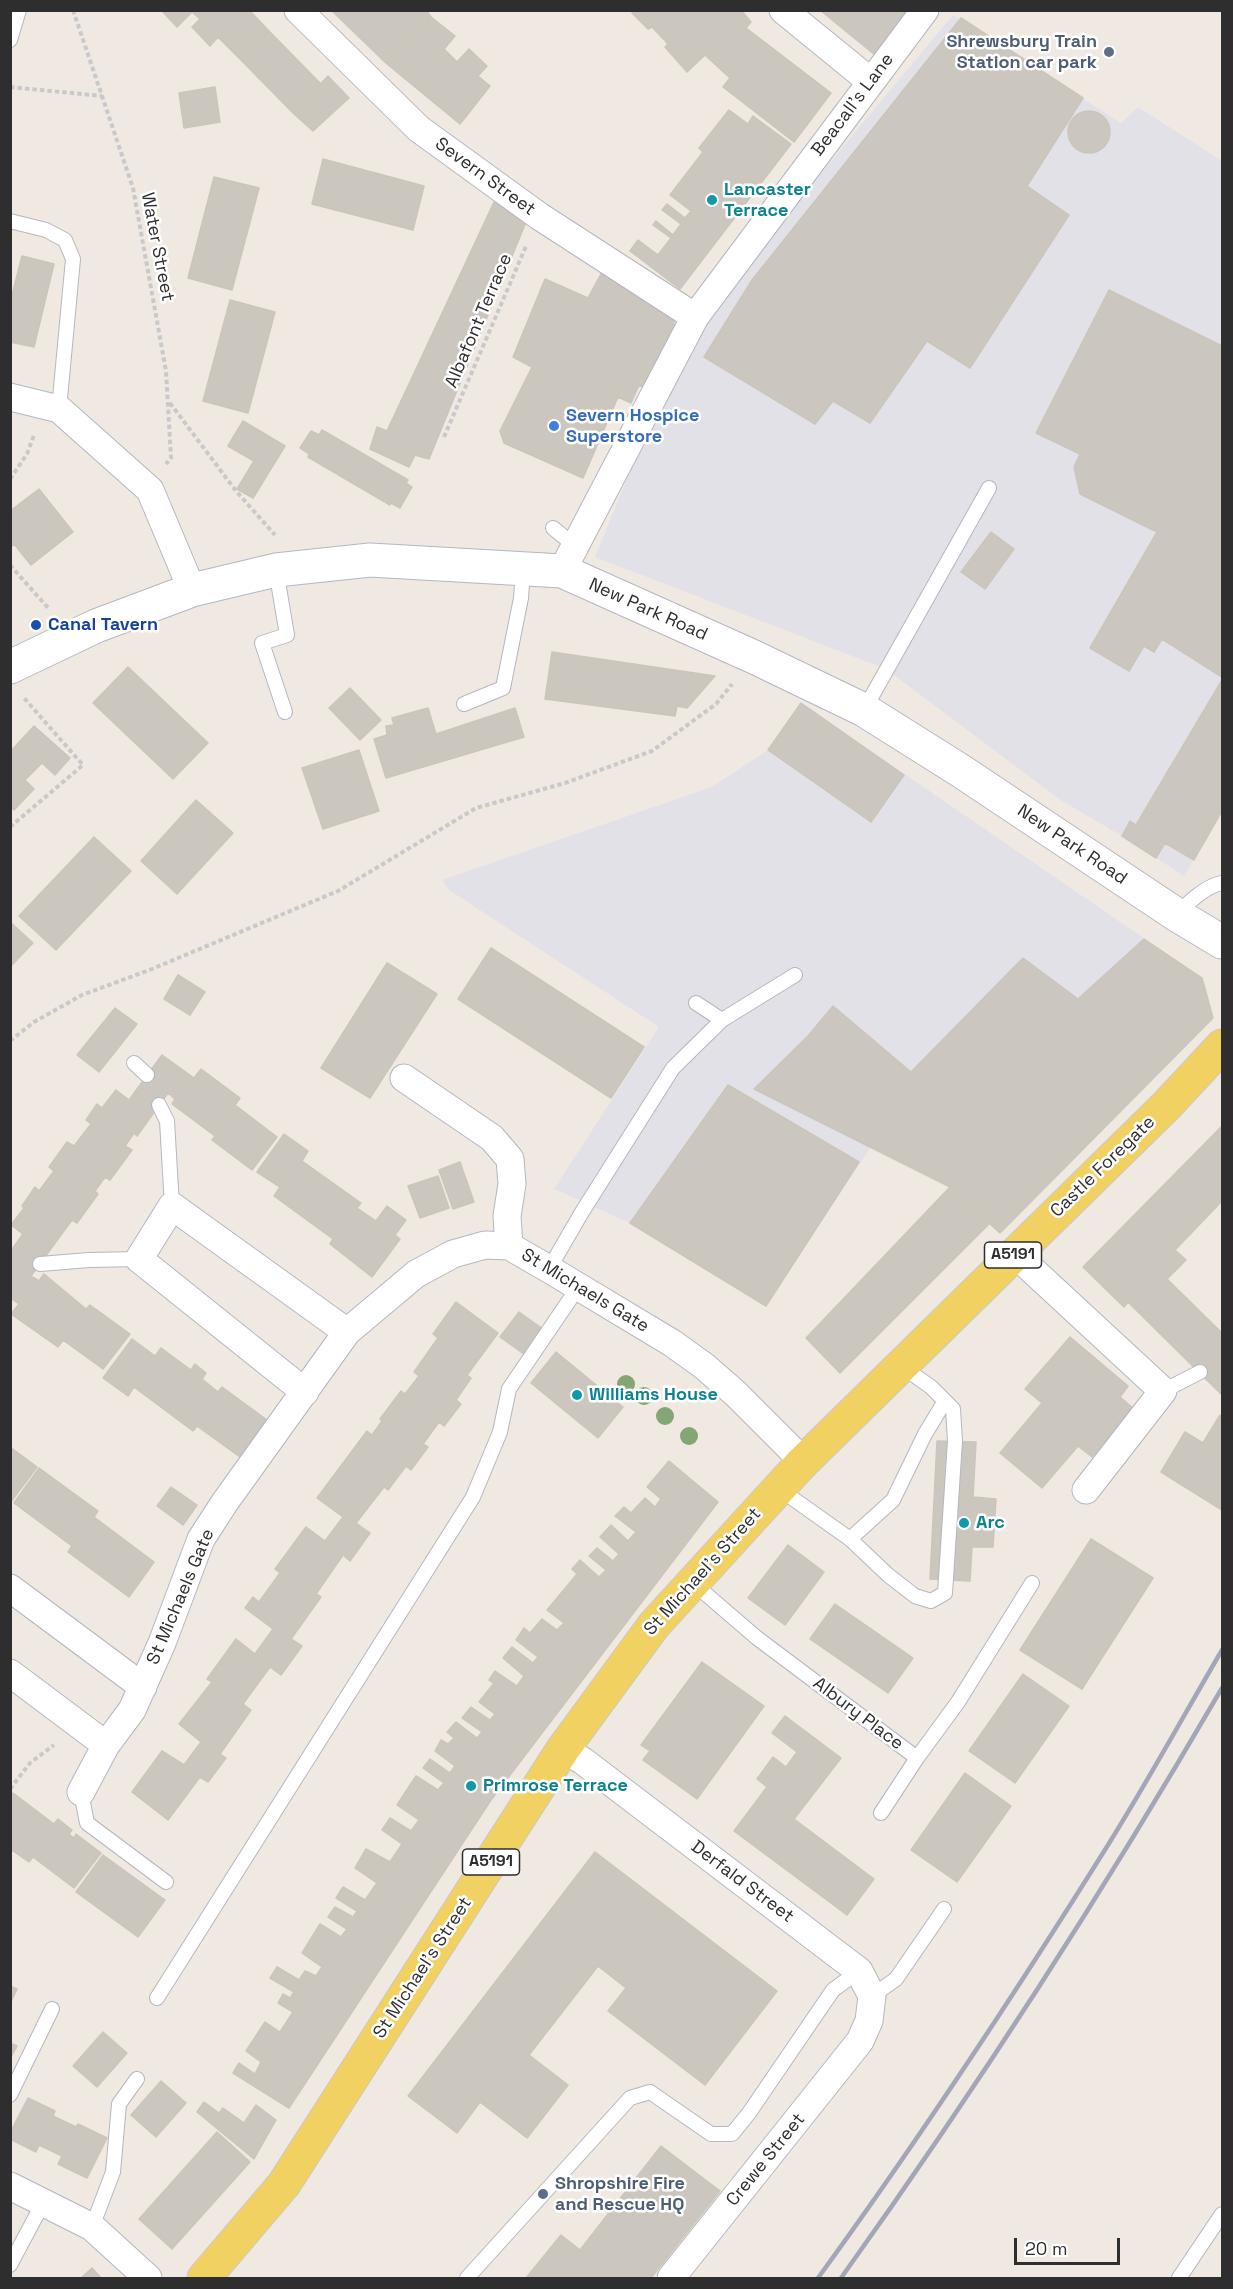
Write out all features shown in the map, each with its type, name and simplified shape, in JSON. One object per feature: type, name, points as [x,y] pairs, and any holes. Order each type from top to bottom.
[{"type":"main road","name":"Castle Foregate","points":[[802,1463],[1167,1105],[1222,1046]]},
{"type":"main road","name":"St Michael's Street","points":[[204,2278],[285,2184],[563,1749],[654,1625],[802,1463]]},
{"type":"street","name":"Severn Street","points":[[298,10],[419,129],[539,216],[695,316]]},
{"type":"street","points":[[783,10],[870,81]]},
{"type":"street","name":"Beacall's Lane","points":[[568,559],[695,316],[925,10]]},
{"type":"street","points":[[10,397],[52,407],[150,490],[192,590]]},
{"type":"street","name":"New Park Road","points":[[14,679],[74,636],[96,626],[192,590],[276,570],[370,560],[523,569],[568,559],[754,657],[864,710],[961,771],[1177,915],[1222,942]]},
{"type":"street","points":[[404,1078],[492,1138],[510,1159],[512,1184],[507,1216],[508,1246]]},
{"type":"street","points":[[305,1392],[139,1259],[172,1206],[346,1332]]},
{"type":"street","name":"St Michaels Gate","points":[[81,1792],[106,1745],[132,1710],[162,1643],[201,1539],[225,1502],[346,1332],[416,1274],[453,1254],[485,1245],[508,1246],[579,1286],[672,1343],[704,1366],[752,1409],[795,1452],[802,1463]]},
{"type":"street","points":[[1015,1254],[1163,1391],[1086,1490]]},
{"type":"street","name":"St Michaels Gate","points":[[10,1588],[143,1687]]},
{"type":"street","points":[[10,1673],[106,1745]]},
{"type":"street","name":"Derfald Street","points":[[563,1749],[583,1761],[859,1971],[872,1996]]},
{"type":"street","name":"Crewe Street","points":[[671,2278],[860,2042],[869,2021],[872,1996]]},
{"type":"street","points":[[10,2186],[92,2227],[148,2278]]},
{"type":"lane","points":[[10,40],[19,10]]},
{"type":"lane","points":[[10,221],[46,230],[65,240],[73,259],[52,407]]},
{"type":"lane","points":[[864,710],[989,488]]},
{"type":"lane","points":[[553,528],[568,559]]},
{"type":"lane","points":[[464,705],[503,688],[521,598],[523,569]]},
{"type":"lane","points":[[276,570],[287,635],[262,643],[285,712]]},
{"type":"lane","points":[[1177,915],[1192,900],[1215,884],[1222,883]]},
{"type":"lane","points":[[549,1269],[582,1212],[673,1068],[722,1020],[795,975]]},
{"type":"lane","points":[[696,1003],[722,1020]]},
{"type":"lane","points":[[134,1064],[147,1076]]},
{"type":"lane","points":[[159,1105],[167,1121],[172,1206]]},
{"type":"lane","points":[[40,1264],[139,1259]]},
{"type":"lane","points":[[157,1998],[473,1497],[500,1432],[509,1389],[579,1286]]},
{"type":"lane","points":[[778,1488],[850,1539],[888,1575],[915,1596],[931,1601],[945,1593],[955,1441],[953,1409],[931,1386],[901,1366]]},
{"type":"lane","points":[[1163,1391],[1200,1372]]},
{"type":"lane","points":[[850,1539],[893,1500],[945,1401]]},
{"type":"lane","name":"Albury Place","points":[[693,1583],[757,1638],[917,1758],[958,1702],[1032,1583]]},
{"type":"lane","points":[[881,1813],[917,1758]]},
{"type":"lane","points":[[81,1792],[87,1823],[166,1882]]},
{"type":"lane","points":[[872,1996],[896,1979],[944,1909]]},
{"type":"lane","points":[[467,2278],[630,2098],[650,2092],[711,2134],[732,2134],[749,2113],[832,1990],[859,1971]]},
{"type":"lane","points":[[10,2095],[52,2009]]},
{"type":"lane","points":[[92,2227],[113,2172],[119,2104],[137,2079]]},
{"type":"lane","points":[[10,2265],[43,2203]]},
{"type":"lane","points":[[1179,2278],[1222,2214]]},
{"type":"path","name":"Water Street","points":[[73,10],[133,188],[166,371],[171,458],[150,490]]},
{"type":"path","points":[[10,87],[102,96]]},
{"type":"path","name":"Albafont Terrace","points":[[444,437],[539,216]]},
{"type":"path","points":[[169,402],[236,491],[275,533],[276,570]]},
{"type":"path","points":[[10,479],[52,407]]},
{"type":"path","points":[[10,565],[74,636]]},
{"type":"path","points":[[10,1041],[34,1023],[82,995],[152,969],[338,891],[476,808],[565,783],[652,751],[716,704],[754,657]]},
{"type":"path","points":[[10,827],[83,765],[14,679]]},
{"type":"path","points":[[10,1789],[30,1763],[80,1725]]},
{"type":"shaded area","points":[[953,15],[1121,123],[1138,107],[1222,161],[1222,811],[1184,876],[1062,801],[886,669],[595,557],[687,333]]},
{"type":"shaded area","points":[[801,703],[1202,978],[1213,1018],[1000,1233],[950,1187],[871,1147],[766,1306],[630,1223],[554,1189],[659,1027],[449,890],[442,880],[712,787],[768,750]]},
{"type":"building","points":[[161,10],[249,10],[269,31],[240,59],[218,37],[210,46],[192,27],[200,19],[192,12],[177,27]]},
{"type":"building","points":[[331,10],[426,10],[431,17],[387,64]]},
{"type":"building","points":[[635,10],[741,10],[751,22],[746,28],[831,93],[794,142],[723,87],[730,78],[705,55],[687,72],[665,47],[668,44],[652,27],[648,29],[632,13]]},
{"type":"building","points":[[820,10],[910,10],[875,55]]},
{"type":"building","points":[[431,17],[455,36],[444,49],[457,62],[469,49],[487,66],[478,76],[490,86],[460,124],[387,64]]},
{"type":"building","points":[[961,18],[1083,98],[1027,186],[1069,215],[970,368],[927,341],[870,423],[833,401],[815,424],[704,357],[752,280]]},
{"type":"building","points":[[269,31],[320,83],[293,113],[240,59]]},
{"type":"building","points":[[328,76],[349,98],[313,131],[293,113]]},
{"type":"building","points":[[215,87],[220,122],[184,128],[179,93]]},
{"type":"building","name":"Lancaster Terrace","points":[[729,110],[748,124],[753,116],[791,144],[680,289],[630,251],[638,240],[658,255],[671,238],[653,225],[656,221],[673,235],[681,224],[662,210],[667,204],[685,218],[691,211],[670,195],[703,152],[699,148]]},
{"type":"building","points":[[1089,111],[1104,117],[1110,132],[1104,147],[1089,153],[1074,147],[1068,132],[1074,117]]},
{"type":"building","points":[[323,159],[424,186],[413,230],[312,204]]},
{"type":"building","points":[[214,177],[259,188],[232,290],[188,278]]},
{"type":"building","points":[[494,202],[526,222],[429,459],[415,455],[409,467],[370,449],[377,427],[387,431]]},
{"type":"building","points":[[22,256],[54,264],[34,347],[10,342],[10,303]]},
{"type":"building","points":[[602,272],[670,312],[674,329],[648,389],[639,385],[631,403],[618,397],[583,478],[504,443],[500,431],[532,367],[513,357],[545,279],[588,298]]},
{"type":"building","points":[[1109,290],[1222,346],[1222,677],[1162,639],[1154,652],[1144,646],[1129,671],[1090,648],[1157,532],[1080,494],[1074,467],[1080,454],[1036,433]]},
{"type":"building","points":[[230,300],[275,312],[248,413],[203,401]]},
{"type":"building","points":[[243,421],[285,446],[253,498],[237,489],[254,461],[228,446]]},
{"type":"building","points":[[322,430],[408,480],[406,483],[412,487],[400,508],[391,503],[390,505],[308,457],[309,454],[300,448],[311,431],[319,435]]},
{"type":"building","points":[[39,489],[73,532],[31,565],[14,544],[10,548],[10,511]]},
{"type":"building","points":[[991,532],[1014,549],[985,589],[961,572]]},
{"type":"building","points":[[552,652],[715,676],[687,708],[677,706],[675,716],[545,699]]},
{"type":"building","points":[[128,667],[208,743],[173,779],[93,703]]},
{"type":"building","points":[[1222,680],[1222,811],[1194,860],[1165,843],[1156,858],[1122,836],[1130,821],[1136,825]]},
{"type":"building","points":[[350,688],[381,720],[360,740],[329,708]]},
{"type":"building","points":[[801,703],[904,775],[871,822],[768,750]]},
{"type":"building","points":[[428,708],[436,734],[515,708],[524,737],[386,778],[374,739],[387,735],[386,726],[394,725],[392,718]]},
{"type":"building","points":[[34,726],[70,758],[55,775],[42,763],[25,780],[34,789],[14,810],[10,807],[10,752]]},
{"type":"building","points":[[359,750],[379,811],[323,829],[302,768]]},
{"type":"building","points":[[196,800],[233,833],[177,894],[141,861]]},
{"type":"building","points":[[94,837],[131,871],[56,950],[19,916]]},
{"type":"building","points":[[10,922],[33,943],[10,967]]},
{"type":"building","points":[[1144,939],[1202,978],[1213,1018],[1000,1233],[950,1187],[754,1089],[808,1036],[833,1006],[911,1072],[1023,958],[1078,999]]},
{"type":"building","points":[[491,948],[644,1047],[611,1098],[458,999]]},
{"type":"building","points":[[387,963],[437,994],[370,1098],[321,1068]]},
{"type":"building","points":[[178,975],[205,992],[190,1015],[164,999]]},
{"type":"building","points":[[115,1008],[137,1024],[99,1072],[77,1055]]},
{"type":"building","points":[[162,1055],[194,1078],[201,1069],[240,1098],[235,1105],[277,1137],[252,1170],[212,1140],[215,1136],[172,1104],[175,1099],[168,1093],[137,1136],[134,1133],[125,1146],[132,1150],[110,1180],[105,1177],[95,1191],[98,1194],[77,1223],[72,1220],[31,1276],[39,1281],[44,1274],[86,1309],[90,1305],[130,1334],[103,1369],[63,1340],[58,1347],[11,1314],[19,1304],[10,1298],[10,1252],[23,1234],[11,1225],[24,1208],[22,1206],[35,1187],[39,1191],[54,1171],[49,1167],[67,1142],[74,1146],[91,1124],[86,1120],[97,1104],[102,1108],[116,1090],[129,1100]]},
{"type":"building","points":[[728,1085],[859,1162],[766,1306],[630,1223]]},
{"type":"building","points":[[1222,1126],[1222,1201],[1175,1250],[1186,1260],[1167,1279],[1222,1333],[1222,1395],[1128,1302],[1124,1307],[1083,1267]]},
{"type":"building","points":[[284,1134],[308,1151],[302,1161],[361,1203],[357,1208],[376,1221],[387,1206],[406,1220],[395,1235],[400,1239],[372,1277],[330,1244],[333,1239],[274,1196],[280,1187],[257,1172]]},
{"type":"building","points":[[460,1162],[474,1202],[453,1209],[439,1170]]},
{"type":"building","points":[[438,1176],[449,1208],[420,1218],[408,1186]]},
{"type":"building","points":[[950,1187],[990,1223],[840,1373],[806,1338]]},
{"type":"building","points":[[456,1302],[498,1333],[467,1375],[471,1378],[456,1400],[461,1404],[444,1426],[439,1422],[423,1444],[428,1447],[411,1470],[406,1466],[388,1490],[384,1487],[356,1523],[370,1533],[350,1561],[343,1555],[316,1594],[321,1597],[291,1639],[302,1646],[281,1675],[270,1667],[243,1704],[251,1710],[220,1754],[226,1758],[208,1782],[200,1777],[168,1820],[132,1792],[162,1751],[184,1765],[201,1742],[179,1724],[212,1682],[207,1679],[236,1639],[255,1654],[273,1629],[245,1608],[253,1597],[259,1602],[280,1573],[275,1569],[306,1527],[325,1541],[343,1517],[317,1498],[367,1431],[372,1435],[382,1421],[380,1419],[401,1391],[405,1394],[419,1376],[414,1372],[438,1338],[433,1334]]},
{"type":"building","points":[[519,1312],[547,1332],[528,1357],[500,1337]]},
{"type":"building","points":[[1070,1337],[1128,1386],[1120,1397],[1133,1408],[1092,1457],[1078,1446],[1042,1488],[1000,1453],[1042,1403],[1025,1389]]},
{"type":"building","points":[[132,1339],[155,1356],[161,1348],[191,1370],[195,1364],[206,1373],[202,1379],[218,1392],[222,1387],[267,1420],[240,1457],[197,1426],[193,1431],[134,1387],[128,1396],[103,1378]]},
{"type":"building","name":"Williams House","points":[[556,1352],[623,1407],[598,1438],[531,1383]]},
{"type":"building","points":[[1220,1415],[1222,1417],[1222,1510],[1161,1472],[1185,1432],[1203,1443]]},
{"type":"building","name":"Arc","points":[[937,1441],[976,1442],[973,1497],[996,1499],[993,1547],[972,1547],[970,1581],[930,1579]]},
{"type":"building","points":[[10,1447],[37,1467],[10,1503]]},
{"type":"building","name":"Primrose Terrace","points":[[669,1461],[718,1502],[491,1800],[289,2108],[233,2073],[239,2063],[255,2074],[261,2062],[246,2051],[265,2022],[280,2032],[293,2012],[278,2003],[283,1994],[290,1998],[294,1992],[270,1978],[277,1967],[299,1980],[305,1971],[316,1976],[322,1967],[302,1953],[320,1924],[341,1937],[347,1929],[328,1917],[335,1907],[353,1917],[357,1911],[336,1898],[343,1887],[365,1900],[377,1883],[355,1868],[366,1849],[390,1862],[402,1844],[382,1830],[390,1818],[411,1831],[419,1820],[397,1805],[416,1776],[438,1790],[444,1783],[423,1768],[430,1759],[450,1773],[455,1766],[435,1751],[441,1740],[448,1744],[454,1738],[447,1732],[456,1722],[477,1738],[482,1732],[462,1718],[471,1707],[490,1720],[495,1714],[479,1702],[494,1683],[489,1680],[495,1671],[517,1686],[524,1676],[503,1658],[512,1647],[533,1663],[538,1657],[516,1640],[524,1628],[530,1633],[542,1619],[557,1630],[564,1623],[547,1610],[577,1574],[572,1569],[580,1560],[599,1577],[606,1570],[589,1556],[597,1548],[613,1561],[619,1554],[600,1537],[611,1525],[628,1541],[636,1532],[615,1516],[624,1507],[631,1513],[645,1498],[655,1507],[661,1499],[647,1487]]},
{"type":"building","points":[[39,1468],[98,1511],[94,1517],[154,1562],[129,1597],[68,1552],[72,1546],[14,1503]]},
{"type":"building","points":[[171,1487],[197,1505],[183,1525],[157,1506]]},
{"type":"building","points":[[1091,1539],[1153,1578],[1082,1689],[1020,1650]]},
{"type":"building","points":[[788,1545],[824,1572],[785,1625],[748,1598]]},
{"type":"building","points":[[835,1604],[913,1658],[888,1693],[810,1639]]},
{"type":"building","points":[[702,1662],[764,1706],[697,1799],[643,1760],[650,1751],[641,1745]]},
{"type":"building","points":[[1023,1674],[1069,1706],[1015,1783],[969,1751]]},
{"type":"building","points":[[785,1716],[841,1758],[794,1819],[874,1879],[847,1915],[734,1831],[767,1787],[757,1779],[773,1757],[786,1767],[797,1752],[772,1733]]},
{"type":"building","points":[[965,1773],[1011,1806],[957,1882],[911,1850]]},
{"type":"building","points":[[13,1793],[54,1824],[58,1819],[72,1830],[69,1834],[74,1838],[76,1834],[101,1853],[74,1888],[33,1857],[29,1862],[10,1849],[10,1796]]},
{"type":"building","points":[[595,1852],[777,1991],[705,2085],[608,2011],[626,1988],[598,1966],[529,2055],[568,2085],[527,2138],[480,2102],[457,2133],[408,2096]]},
{"type":"building","points":[[103,1855],[165,1900],[138,1937],[76,1892]]},
{"type":"building","points":[[10,1986],[17,1989],[10,2004]]},
{"type":"building","points":[[103,2032],[127,2053],[97,2087],[73,2066]]},
{"type":"building","points":[[10,2043],[17,2046],[10,2059]]},
{"type":"building","points":[[161,2081],[186,2103],[156,2137],[131,2115]]},
{"type":"building","points":[[28,2098],[55,2111],[53,2116],[76,2127],[78,2124],[107,2138],[87,2178],[58,2164],[62,2156],[39,2145],[36,2152],[10,2139],[10,2133]]},
{"type":"building","points":[[204,2102],[219,2113],[223,2108],[244,2123],[256,2105],[276,2120],[254,2159],[197,2112]]},
{"type":"building","points":[[217,2132],[250,2162],[172,2249],[139,2219]]},
{"type":"building","points":[[661,2146],[720,2191],[651,2278],[526,2278],[561,2235],[580,2250]]},
{"type":"building","points":[[92,2268],[101,2278],[81,2278]]},
{"type":"railway","points":[[818,2278],[967,2064],[1038,1955],[1123,1821],[1222,1650]]},
{"type":"railway","points":[[841,2278],[941,2134],[1038,1988],[1132,1839],[1222,1688]]},
{"type":"place","name":"Shrewsbury Train Station car park","points":[[1109,52]]},
{"type":"place","name":"Lancaster Terrace","points":[[712,200]]},
{"type":"place","name":"Severn Hospice Superstore","points":[[554,426]]},
{"type":"place","name":"Canal Tavern","points":[[36,625]]},
{"type":"place","name":"Williams House","points":[[577,1395]]},
{"type":"place","name":"Arc","points":[[964,1523]]},
{"type":"place","name":"Primrose Terrace","points":[[471,1786]]},
{"type":"place","name":"Shropshire Fire and Rescue HQ","points":[[543,2194]]}]
